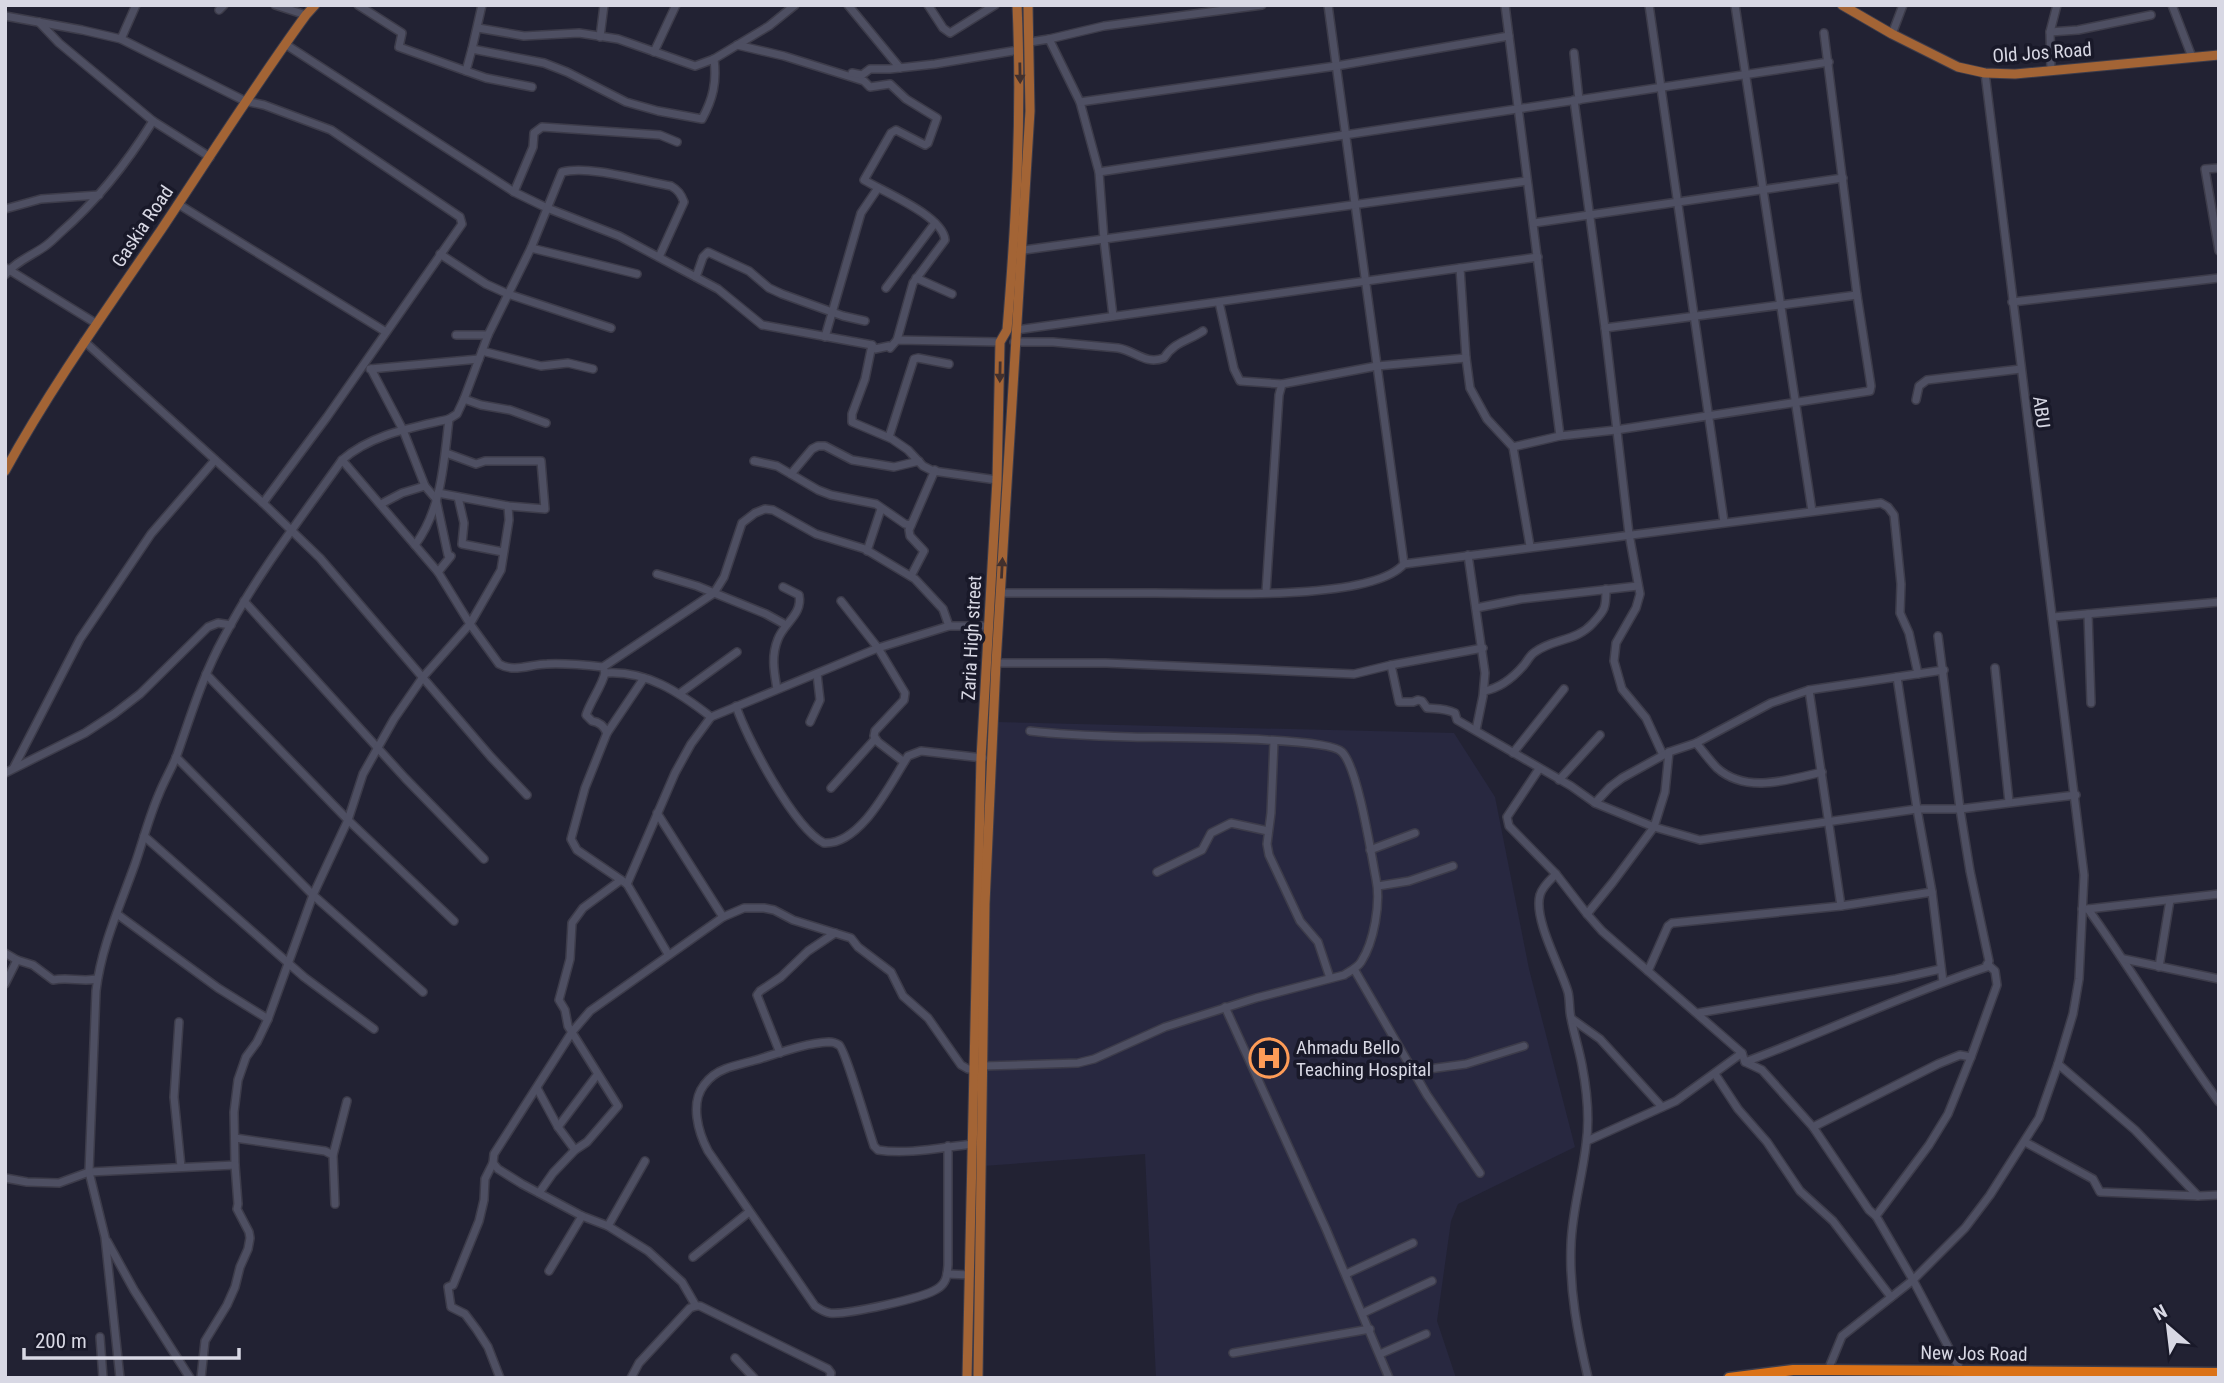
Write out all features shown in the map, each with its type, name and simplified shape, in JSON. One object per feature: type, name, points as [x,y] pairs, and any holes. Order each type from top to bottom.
[{"type":"highway","name":"New Jos Road","points":[[1729,1378],[1793,1370],[1941,1374],[1961,1371],[2141,1375],[2219,1373]]},
{"type":"main road","name":"Gaskia Road","points":[[5,471],[84,341],[245,100],[315,5]]},
{"type":"main road","name":"Zaria High street","points":[[986,758],[996,663],[1016,330],[1020,109],[1017,5]]},
{"type":"main road","name":"Zaria High street","points":[[975,1274],[985,904],[988,626],[997,480],[1000,342],[1007,330],[1030,111],[1028,5]]},
{"type":"main road","name":"Old Jos Road","points":[[1842,5],[1958,67],[1985,74],[2015,74],[2219,55]]},
{"type":"main road","name":"Zaria High street","points":[[975,1274],[973,1144],[979,1067]]},
{"type":"main road","points":[[967,1378],[975,1274]]},
{"type":"main road","points":[[975,1274],[978,1378]]},
{"type":"street","points":[[121,40],[136,5]]},
{"type":"street","points":[[275,5],[306,15]]},
{"type":"street","points":[[358,5],[402,33],[399,47],[486,78],[533,87]]},
{"type":"street","points":[[466,71],[482,5]]},
{"type":"street","points":[[600,37],[604,5]]},
{"type":"street","points":[[654,52],[676,5]]},
{"type":"street","points":[[478,29],[524,36],[579,33],[618,38],[695,66],[714,60],[769,26],[795,5]]},
{"type":"street","points":[[848,5],[900,68]]},
{"type":"street","points":[[928,5],[943,29],[950,33],[995,5]]},
{"type":"street","points":[[1030,41],[1104,26],[1262,5]]},
{"type":"street","points":[[1328,5],[1404,564]]},
{"type":"street","points":[[1505,5],[1560,436]]},
{"type":"street","points":[[1649,5],[1724,522]]},
{"type":"street","points":[[1735,5],[1812,511]]},
{"type":"street","points":[[1892,34],[1903,5]]},
{"type":"street","points":[[2051,71],[2050,32],[2057,5]]},
{"type":"street","points":[[2172,5],[2192,57]]},
{"type":"street","points":[[2050,32],[2078,30],[2151,15]]},
{"type":"street","points":[[5,16],[121,40],[245,100],[331,130],[458,215],[462,224],[363,367],[263,503]]},
{"type":"street","points":[[39,21],[59,43],[153,121],[210,156]]},
{"type":"street","points":[[1513,447],[1560,436],[1868,393],[1871,390],[1824,33]]},
{"type":"street","points":[[1080,102],[1336,66],[1509,36]]},
{"type":"street","points":[[1049,39],[1080,102],[1099,172],[1113,316]]},
{"type":"street","points":[[285,44],[514,192],[547,208],[612,232],[659,257],[718,289],[762,325],[872,345],[875,349],[890,348],[897,340],[908,294],[916,278],[945,240],[944,233],[909,205],[864,180],[891,133],[896,130],[925,145],[937,118],[906,99],[890,84],[870,87],[864,81],[834,71],[737,45]]},
{"type":"street","points":[[472,49],[544,63],[568,72],[626,102],[702,119],[714,92],[714,60]]},
{"type":"street","points":[[834,71],[862,75],[870,69],[935,64],[1019,50]]},
{"type":"street","points":[[1574,53],[1588,214],[1605,328],[1629,534],[1640,594],[1636,608],[1620,634],[1614,661],[1622,689],[1646,718],[1666,754],[1665,792],[1654,827],[1587,915]]},
{"type":"street","points":[[1099,172],[1829,62]]},
{"type":"street","name":"ABU","points":[[1828,1370],[1842,1336],[1913,1280],[1965,1228],[2025,1142],[2039,1118],[2059,1064],[2073,1014],[2079,979],[2085,909],[2076,795],[1985,74]]},
{"type":"street","points":[[97,324],[7,271],[44,247],[99,195],[118,173],[153,121]]},
{"type":"street","points":[[514,192],[533,147],[534,133],[542,127],[660,135],[677,142]]},
{"type":"street","points":[[2219,168],[2205,169],[2219,251]]},
{"type":"street","points":[[120,1378],[105,1237],[89,1172],[98,968],[158,795],[176,757],[206,674],[244,601],[266,566],[342,460],[366,442],[449,419],[457,414],[488,335],[531,248],[562,172],[600,173],[671,186],[682,195],[684,202],[659,257]]},
{"type":"street","points":[[1534,223],[1843,178]]},
{"type":"street","points":[[1017,251],[1527,181]]},
{"type":"street","points":[[825,337],[862,213],[878,188]]},
{"type":"street","points":[[5,209],[41,199],[99,195]]},
{"type":"street","points":[[178,204],[386,332]]},
{"type":"street","points":[[886,288],[934,223]]},
{"type":"street","points":[[531,248],[637,274]]},
{"type":"street","points":[[696,277],[708,252],[748,271],[769,288],[843,316],[865,321]]},
{"type":"street","points":[[440,254],[486,284],[508,294],[611,328]]},
{"type":"street","points":[[1016,330],[1538,257]]},
{"type":"street","points":[[1461,268],[1470,388],[1487,419],[1513,447],[1530,546]]},
{"type":"street","points":[[916,278],[952,294]]},
{"type":"street","points":[[2012,302],[2219,278]]},
{"type":"street","points":[[1605,328],[1857,295]]},
{"type":"street","points":[[1219,302],[1234,369],[1240,381],[1282,384],[1377,366],[1466,358]]},
{"type":"street","points":[[1014,342],[1053,342],[1124,348],[1142,359],[1156,361],[1164,358],[1170,348],[1203,331]]},
{"type":"street","points":[[456,335],[488,335]]},
{"type":"street","points":[[897,340],[1000,342]]},
{"type":"street","points":[[84,341],[320,558],[491,757],[527,795]]},
{"type":"street","points":[[872,345],[852,422],[900,443],[923,466],[933,471],[997,480]]},
{"type":"street","points":[[363,367],[372,369],[480,355],[541,366],[568,363],[593,369]]},
{"type":"street","points":[[890,437],[914,359],[949,364]]},
{"type":"street","points":[[372,369],[403,430],[425,486],[437,496],[545,509],[541,461],[485,461],[476,464],[446,453]]},
{"type":"street","points":[[1916,400],[1919,386],[1927,380],[2021,369]]},
{"type":"street","points":[[1266,592],[1279,395],[1282,384]]},
{"type":"street","points":[[464,399],[510,410],[546,423]]},
{"type":"street","points":[[415,545],[426,529],[437,496],[446,453],[449,419]]},
{"type":"street","points":[[790,474],[812,449],[818,446],[825,446],[852,460],[894,467],[919,461]]},
{"type":"street","points":[[15,768],[80,639],[151,534],[215,460]]},
{"type":"street","points":[[342,460],[438,572],[499,664],[506,668],[546,664],[625,672],[679,694],[710,717]]},
{"type":"street","points":[[754,461],[777,466],[818,490],[876,505],[905,524],[911,525]]},
{"type":"street","points":[[911,576],[923,551],[908,533],[935,470]]},
{"type":"street","points":[[381,504],[402,493],[425,486]]},
{"type":"street","points":[[437,496],[443,538],[448,555],[451,556],[438,572]]},
{"type":"street","points":[[457,497],[464,523],[462,544],[503,552]]},
{"type":"street","points":[[1000,593],[1298,592],[1361,583],[1392,574],[1404,564],[1875,503],[1888,506],[1894,514],[1901,584],[1900,613],[1909,633],[1918,674]]},
{"type":"street","points":[[201,1378],[205,1340],[235,1287],[250,1238],[237,1209],[234,1138],[238,1080],[246,1056],[257,1042],[268,1019],[313,895],[348,820],[363,774],[385,733],[423,677],[470,624],[501,570],[509,520],[508,506]]},
{"type":"street","points":[[607,733],[604,727],[586,715],[601,685],[604,670],[714,593],[724,577],[738,528],[747,518],[765,509],[773,510],[816,534],[867,551],[911,576],[943,610],[948,626]]},
{"type":"street","points":[[867,551],[881,509]]},
{"type":"street","points":[[1468,555],[1485,673],[1476,730]]},
{"type":"street","points":[[657,574],[714,593],[786,625]]},
{"type":"street","points":[[1476,608],[1521,598],[1639,586]]},
{"type":"street","points":[[777,689],[773,660],[778,636],[796,613],[800,601],[799,595],[783,587]]},
{"type":"street","points":[[1484,691],[1502,686],[1533,653],[1586,631],[1603,613],[1605,589]]},
{"type":"street","points":[[244,601],[423,798],[484,859]]},
{"type":"street","points":[[831,788],[875,739],[875,731],[904,701],[905,693],[878,648],[841,601]]},
{"type":"street","points":[[2053,617],[2219,602]]},
{"type":"street","points":[[2088,614],[2091,703]]},
{"type":"street","points":[[5,773],[85,733],[114,715],[140,694],[208,627],[218,622],[231,625]]},
{"type":"street","points":[[539,1193],[553,1173],[575,1150],[587,1142],[618,1107],[566,1022],[565,1010],[559,1000],[570,959],[572,923],[583,908],[624,882],[685,754],[710,717],[878,648],[948,626],[988,626]]},
{"type":"street","points":[[1745,1062],[1943,982],[1987,967],[1989,961],[1960,809],[1938,636]]},
{"type":"street","points":[[996,663],[1107,663],[1354,674],[1483,648]]},
{"type":"street","points":[[679,694],[737,652]]},
{"type":"street","points":[[1391,665],[1399,702],[1418,700],[1427,708],[1452,711],[1457,720],[1595,803],[1654,827],[1700,840],[1917,809],[1960,809],[2076,795]]},
{"type":"street","points":[[1995,668],[2009,802]]},
{"type":"street","points":[[1595,803],[1622,778],[1771,703],[1809,690],[1944,670]]},
{"type":"street","points":[[206,674],[348,820],[454,920]]},
{"type":"street","points":[[810,722],[820,700],[817,674]]},
{"type":"street","points":[[1897,677],[1932,892],[1943,982]]},
{"type":"street","points":[[644,678],[607,733],[585,788],[571,839],[577,850],[624,882],[668,954]]},
{"type":"street","points":[[1513,753],[1564,689]]},
{"type":"street","points":[[1809,690],[1842,906]]},
{"type":"street","points":[[736,706],[783,799],[808,831],[824,843],[840,841],[865,822],[908,756],[921,751],[986,758]]},
{"type":"street","points":[[500,1378],[488,1347],[477,1331],[465,1314],[451,1307],[448,1287],[453,1285],[479,1221],[485,1179],[493,1163],[494,1154],[572,1032],[590,1011],[723,916],[744,908],[764,908],[850,938],[890,970],[903,996],[928,1018],[961,1065],[968,1069],[1078,1063],[1094,1059],[1165,1027],[1354,970],[1361,961],[1374,926],[1378,886],[1355,779],[1343,752],[1334,747],[1274,741],[1229,743],[1030,731]]},
{"type":"street","points":[[1559,780],[1600,735]]},
{"type":"street","points":[[875,739],[904,762]]},
{"type":"street","points":[[1274,741],[1267,844],[1269,855],[1300,921],[1318,943],[1330,978]]},
{"type":"street","points":[[1696,743],[1718,769],[1737,781],[1779,783],[1822,772]]},
{"type":"street","points":[[176,757],[313,895],[423,992]]},
{"type":"street","points":[[1539,769],[1507,821],[1556,874],[1587,915],[1742,1053],[1745,1062],[1762,1070],[1813,1127],[1861,1199],[1876,1216],[1961,1371]]},
{"type":"street","points":[[657,813],[723,916]]},
{"type":"street","points":[[1157,872],[1202,850],[1211,833],[1231,823],[1268,831]]},
{"type":"street","points":[[1370,850],[1415,833]]},
{"type":"street","points":[[144,836],[304,977],[374,1029]]},
{"type":"street","points":[[1378,886],[1409,881],[1453,866]]},
{"type":"street","points":[[1556,874],[1539,896],[1539,902],[1545,933],[1569,994],[1571,1018],[1586,1089],[1587,1141],[1571,1244],[1574,1299],[1581,1352],[1588,1378]]},
{"type":"street","points":[[1648,971],[1668,926],[1672,923],[1842,906],[1932,892]]},
{"type":"street","points":[[2085,909],[2219,894]]},
{"type":"street","points":[[2159,967],[2170,900]]},
{"type":"street","points":[[2085,909],[2124,959],[2183,1054],[2219,1102]]},
{"type":"street","points":[[117,915],[218,988],[268,1019]]},
{"type":"street","points":[[780,1053],[757,995],[808,951],[835,933]]},
{"type":"street","points":[[5,953],[16,960],[33,965],[53,980],[69,977],[89,981],[97,979]]},
{"type":"street","points":[[2124,959],[2219,979]]},
{"type":"street","points":[[5,984],[16,960]]},
{"type":"street","points":[[1876,1216],[1934,1138],[1948,1114],[1997,985],[1995,971],[1987,964]]},
{"type":"street","points":[[1698,1013],[1941,969]]},
{"type":"street","points":[[1354,970],[1427,1095],[1480,1173]]},
{"type":"street","points":[[1225,1007],[1346,1274],[1389,1378]]},
{"type":"street","points":[[1571,1018],[1600,1039],[1662,1107]]},
{"type":"street","points":[[179,1022],[174,1097],[181,1167]]},
{"type":"street","points":[[948,1146],[946,1281],[936,1290],[908,1299],[832,1313],[821,1310],[809,1299],[702,1139],[697,1099],[708,1080],[726,1068],[828,1042],[841,1045],[845,1053],[855,1091],[874,1146],[878,1150],[973,1144]]},
{"type":"street","points":[[1414,1071],[1474,1062],[1524,1046]]},
{"type":"street","points":[[1587,1141],[1676,1101],[1742,1053]]},
{"type":"street","points":[[1813,1127],[1925,1069],[1960,1055],[1971,1057]]},
{"type":"street","points":[[2059,1064],[2135,1130],[2198,1196]]},
{"type":"street","points":[[1715,1073],[1738,1109],[1767,1142],[1800,1191],[1832,1221],[1891,1297]]},
{"type":"street","points":[[558,1127],[597,1075]]},
{"type":"street","points":[[537,1088],[558,1127],[575,1150]]},
{"type":"street","points":[[335,1204],[333,1155],[347,1101]]},
{"type":"street","points":[[234,1138],[325,1151],[333,1155]]},
{"type":"street","points":[[2025,1142],[2093,1179],[2100,1192],[2219,1195]]},
{"type":"street","points":[[608,1226],[645,1161]]},
{"type":"street","points":[[493,1163],[504,1173],[539,1193],[582,1216],[608,1226],[648,1251],[682,1282],[696,1306]]},
{"type":"street","points":[[5,1178],[59,1183],[89,1172],[235,1165]]},
{"type":"street","points":[[693,1257],[749,1212]]},
{"type":"street","points":[[550,1271],[582,1216]]},
{"type":"street","points":[[105,1237],[134,1290],[190,1378]]},
{"type":"street","points":[[1346,1274],[1413,1243]]},
{"type":"street","points":[[947,1273],[975,1274]]},
{"type":"street","points":[[1363,1313],[1432,1281]]},
{"type":"street","points":[[631,1378],[644,1357],[690,1308],[696,1306],[828,1369],[830,1378]]},
{"type":"street","points":[[1233,1353],[1370,1329]]},
{"type":"street","points":[[1380,1354],[1426,1334]]},
{"type":"street","points":[[100,1337],[103,1378]]},
{"type":"street","points":[[736,1358],[754,1378]]},
{"type":"shaded area","name":"Ahmadu Bello Teaching Hospital","points":[[996,722],[1454,733],[1495,797],[1529,969],[1575,1147],[1458,1204],[1451,1221],[1437,1321],[1456,1378],[1156,1378],[1145,1154],[983,1166]]},
{"type":"place","name":"Ahmadu Bello Teaching Hospital","points":[[1269,1058]]}]
